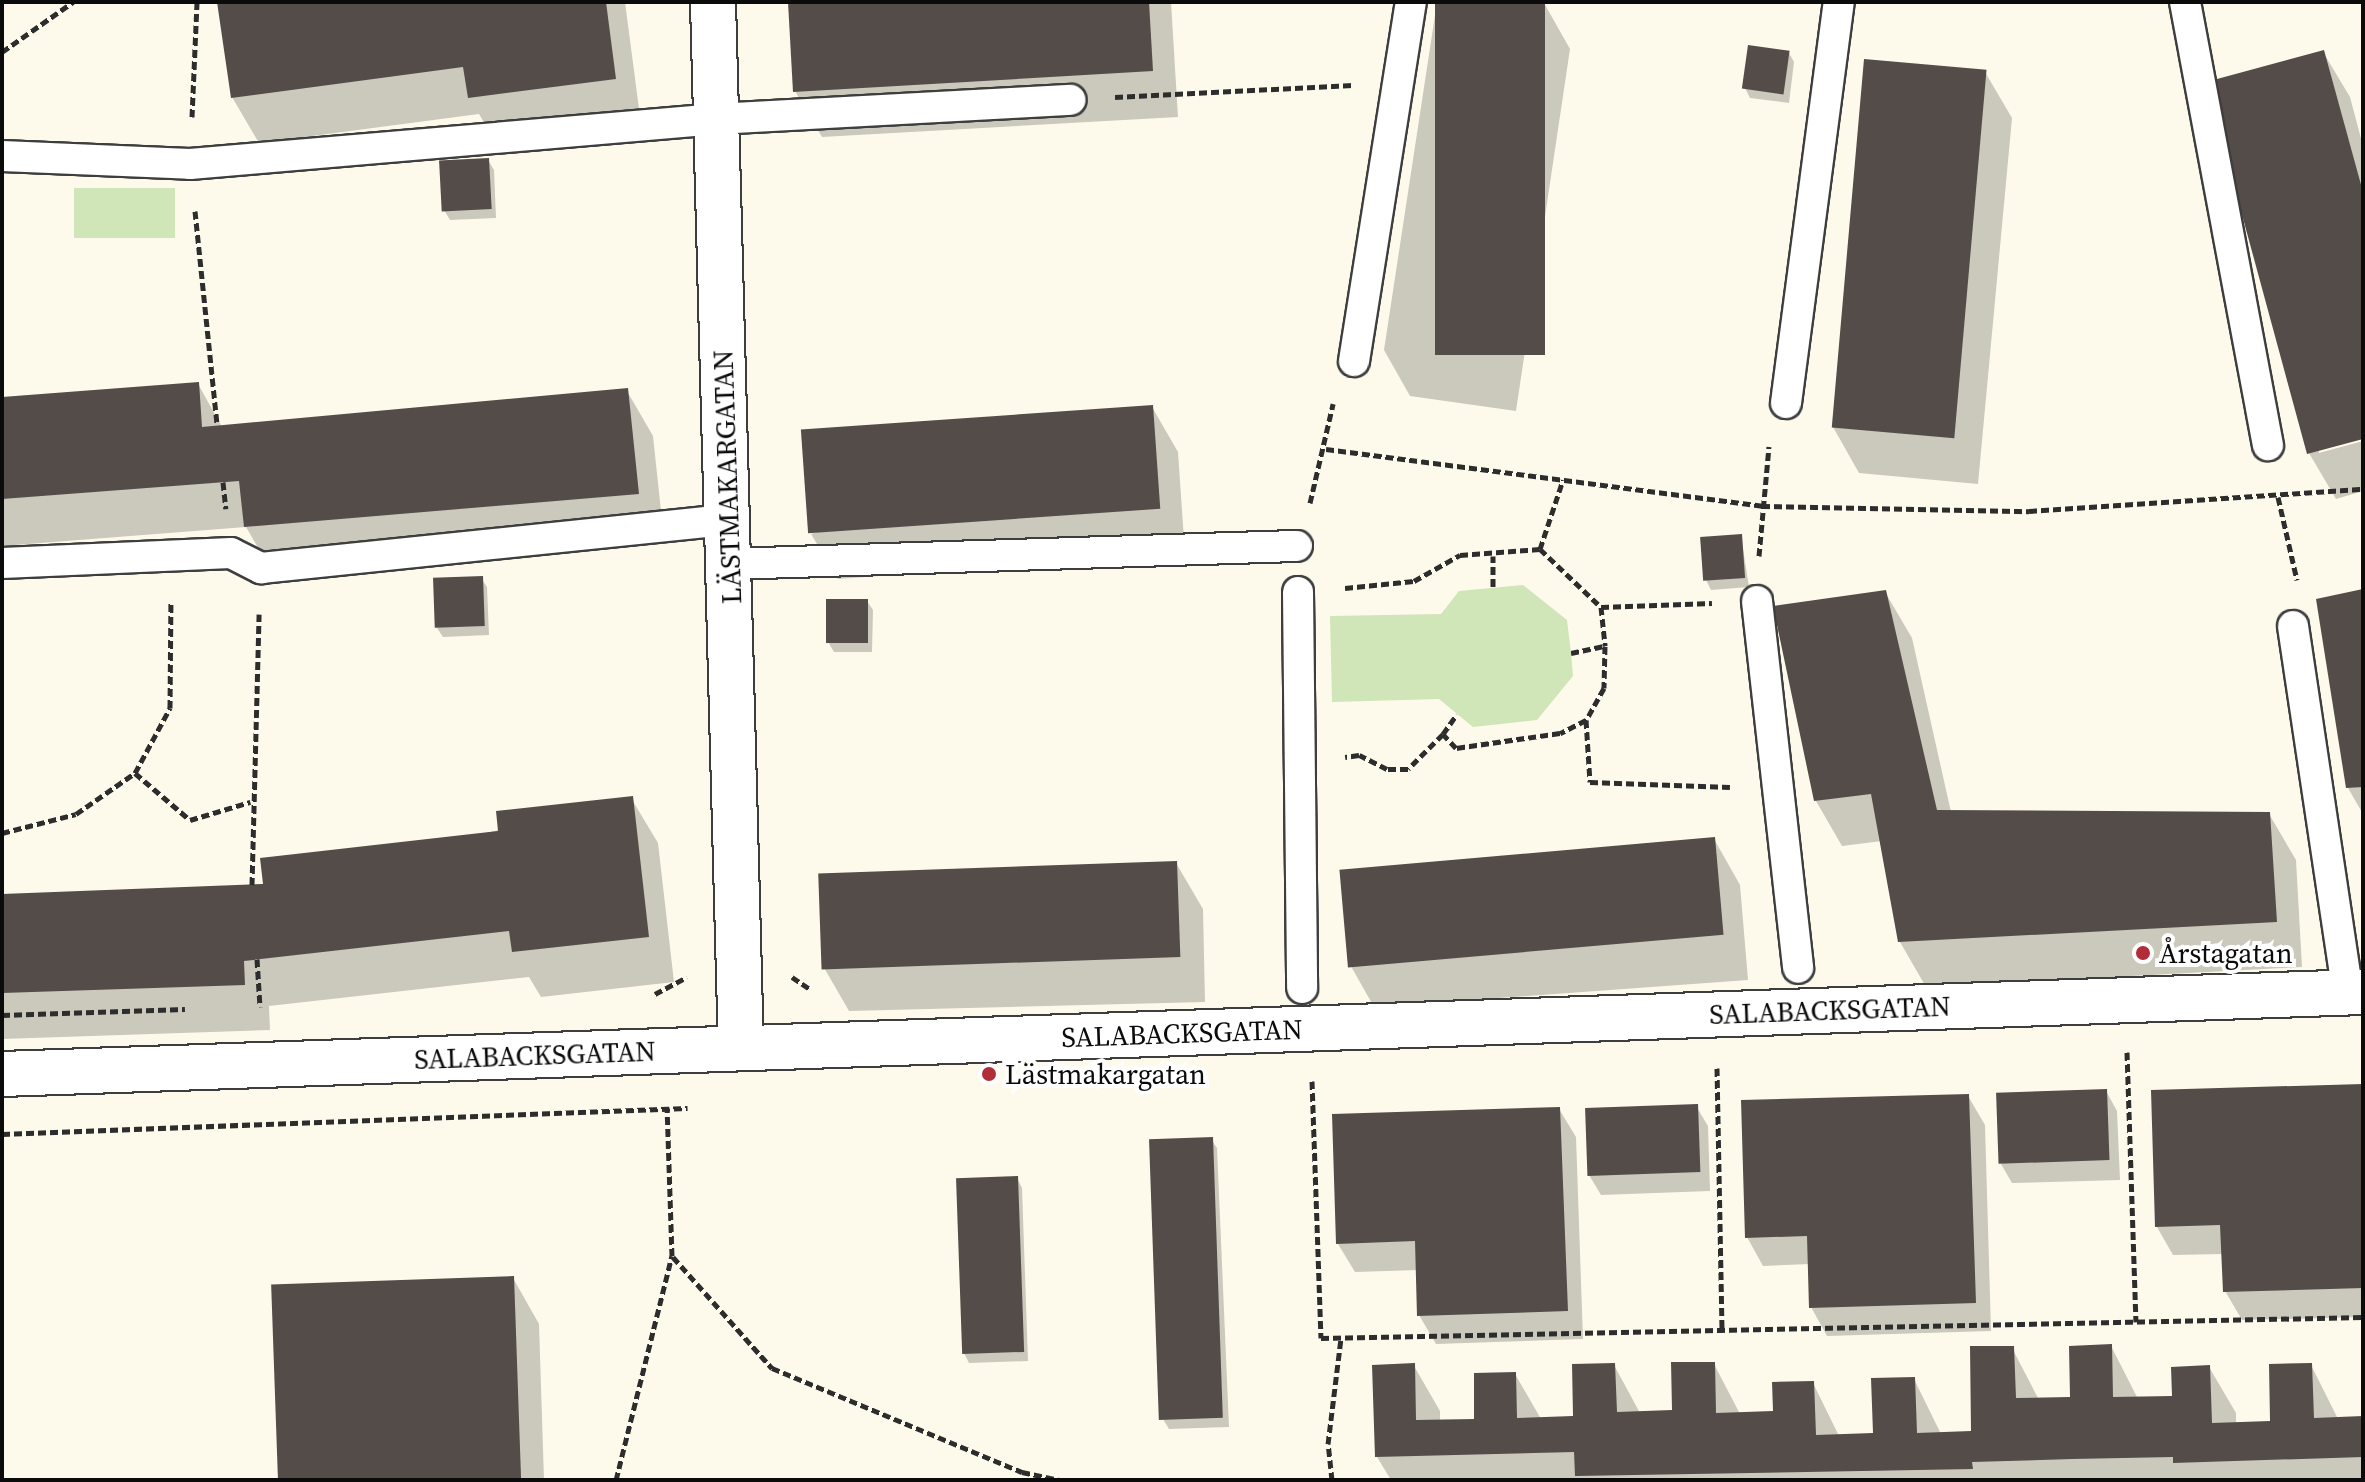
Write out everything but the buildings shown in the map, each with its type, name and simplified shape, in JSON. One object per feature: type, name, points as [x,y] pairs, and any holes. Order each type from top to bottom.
[{"type":"street","name":"LÄSTMAKARGATAN","points":[[713,2],[741,1048]]},
{"type":"street","name":"SALABACKSGATAN","points":[[2,1074],[2356,992]]},
{"type":"lane","points":[[1354,361],[1411,2]]},
{"type":"lane","points":[[1786,403],[1839,2]]},
{"type":"lane","points":[[2185,2],[2268,445]]},
{"type":"lane","points":[[2,156],[190,164],[717,119],[1070,100]]},
{"type":"lane","points":[[2,563],[231,553],[261,568],[728,520]]},
{"type":"lane","points":[[729,564],[1297,546]]},
{"type":"lane","points":[[1298,592],[1302,988]]},
{"type":"lane","points":[[1757,601],[1798,968]]},
{"type":"lane","points":[[2293,626],[2356,992]]},
{"type":"path","points":[[2,52],[73,2]]},
{"type":"path","points":[[197,2],[190,164],[217,425]]},
{"type":"path","points":[[1070,100],[1398,82]]},
{"type":"path","points":[[1297,546],[1326,449],[1336,390],[1354,361]]},
{"type":"path","points":[[1601,607],[1757,601],[1771,420],[1786,403]]},
{"type":"path","points":[[2268,445],[2303,608],[2293,626]]},
{"type":"path","points":[[1326,449],[1762,506],[2029,511],[2363,489]]},
{"type":"path","points":[[1540,549],[1563,480]]},
{"type":"path","points":[[1298,592],[1414,581],[1460,555],[1493,556],[1540,549]]},
{"type":"path","points":[[1540,549],[1601,607],[1605,646],[1604,688],[1586,720],[1590,782],[1779,788]]},
{"type":"path","points":[[2,833],[76,814],[135,773],[170,708],[172,556]]},
{"type":"path","points":[[1493,556],[1493,587]]},
{"type":"path","points":[[252,885],[250,802],[261,568]]},
{"type":"path","points":[[1571,653],[1605,646]]},
{"type":"path","points":[[1300,760],[1359,755],[1387,769],[1408,769],[1443,734],[1457,714]]},
{"type":"path","points":[[1443,734],[1456,748],[1560,733],[1586,720]]},
{"type":"path","points":[[135,773],[190,820],[250,802]]},
{"type":"path","points":[[257,959],[260,1007]]},
{"type":"path","points":[[2126,1039],[2136,1322]]},
{"type":"path","points":[[616,1480],[672,1256],[668,1110],[658,1051]]},
{"type":"path","points":[[1716,1055],[1722,1330]]},
{"type":"path","points":[[1312,1074],[1321,1338],[2363,1317]]},
{"type":"path","points":[[672,1256],[772,1368],[1022,1472],[1059,1480]]},
{"type":"path","points":[[1332,1480],[1328,1444],[1341,1338]]},
{"type":"green space","points":[[74,188],[175,188],[175,238],[74,238]]},
{"type":"green space","points":[[1523,585],[1567,620],[1571,653],[1573,676],[1537,720],[1473,727],[1439,699],[1332,702],[1330,616],[1441,614],[1459,591]]},
{"type":"place","name":"Årstagatan","points":[[2143,953]]},
{"type":"place","name":"Lästmakargatan","points":[[989,1074]]}]
